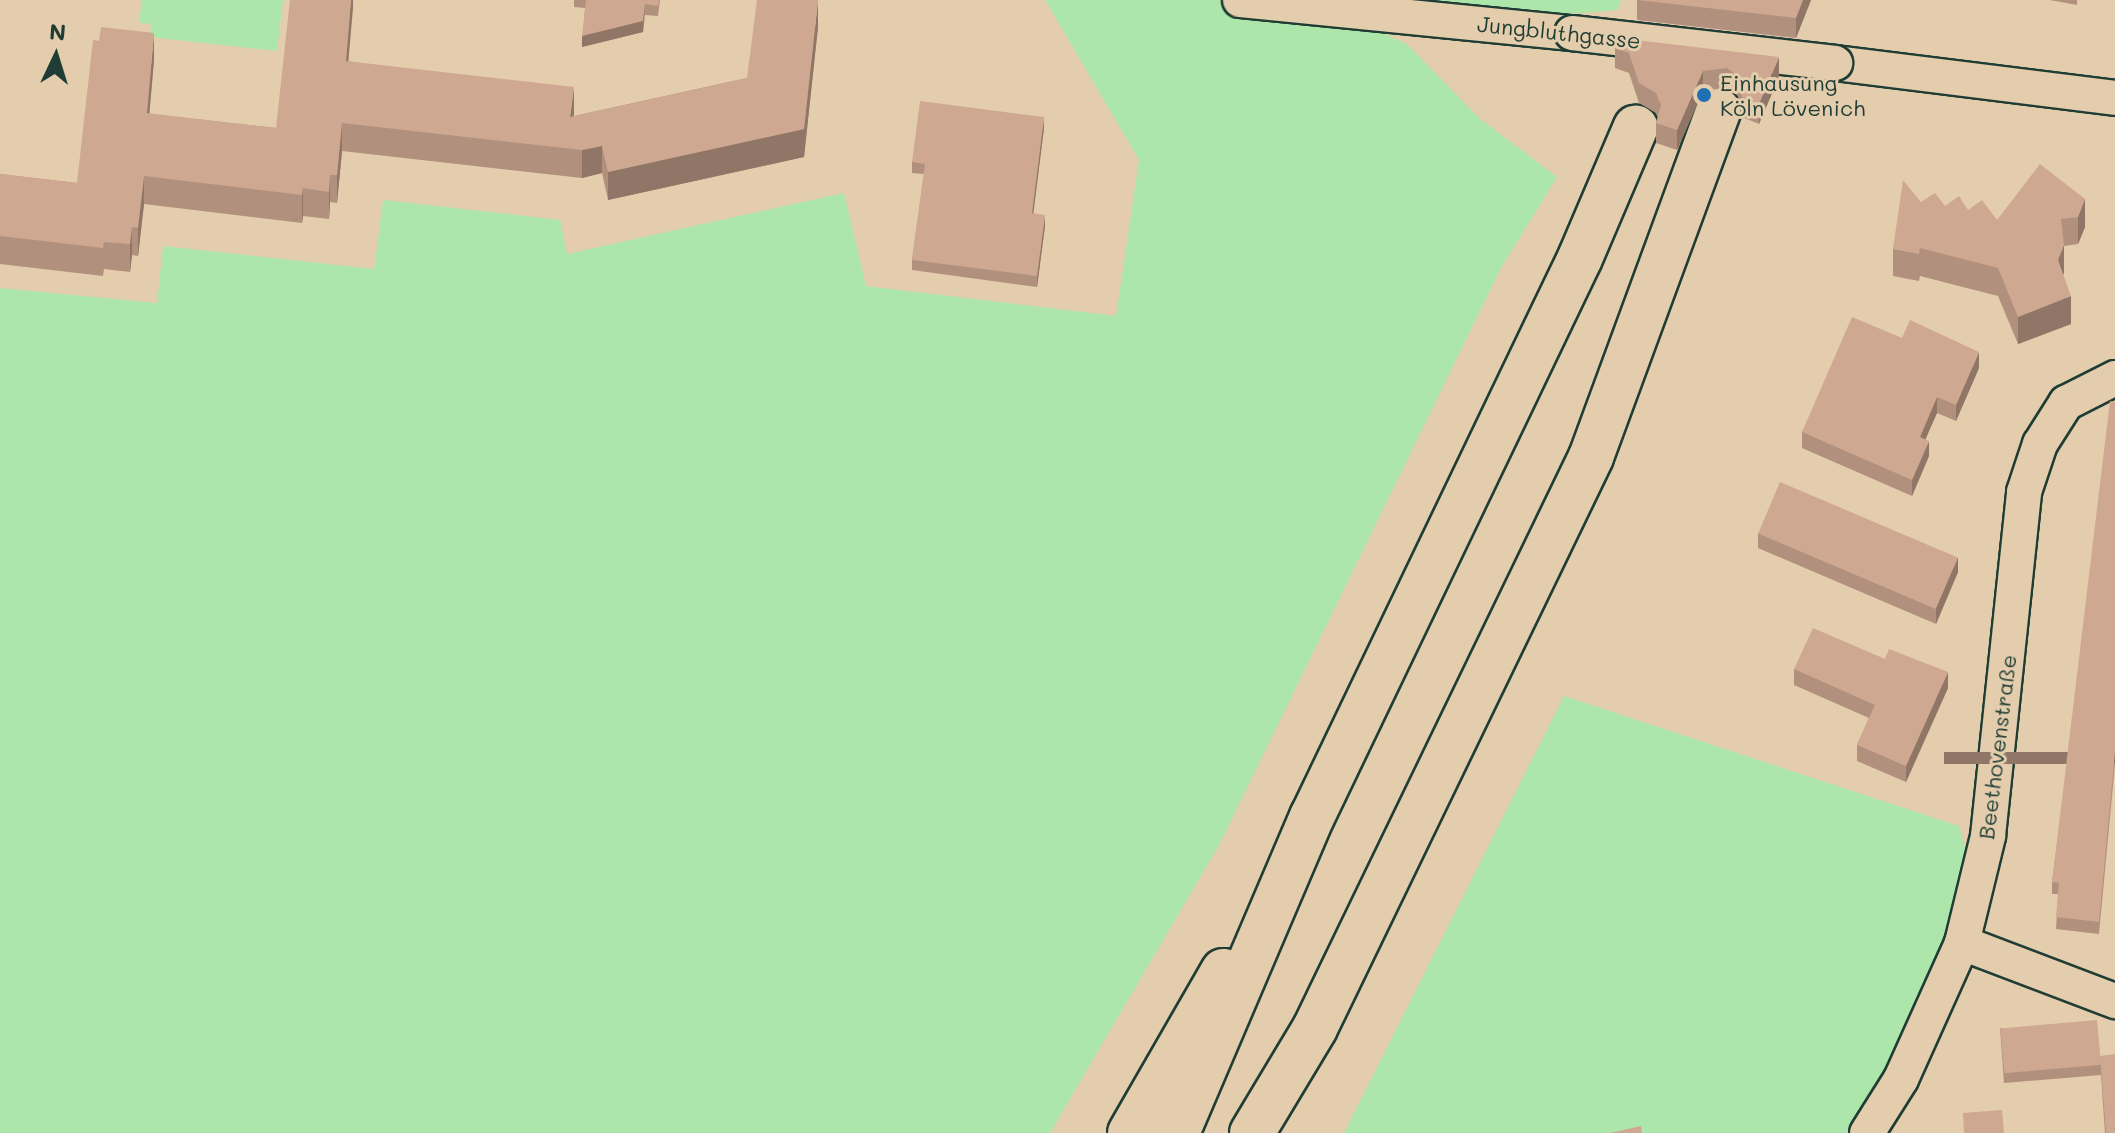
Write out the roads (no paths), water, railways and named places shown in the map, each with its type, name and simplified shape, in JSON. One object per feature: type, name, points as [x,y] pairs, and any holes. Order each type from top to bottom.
[{"type":"highway","points":[[1252,1133],[1315,1028],[1591,457],[1718,111]]},
{"type":"highway","points":[[1177,1133],[1312,817],[1560,300],[1636,127]]},
{"type":"highway","points":[[1130,1133],[1312,817]]},
{"type":"highway","points":[[1287,1133],[1315,1028]]},
{"type":"street","name":"Jungbluthgasse","points":[[1240,0],[1572,33],[2115,98]]},
{"type":"street","name":"Beethovenstraße","points":[[1867,1133],[1901,1079],[1962,943],[1988,836],[2024,492],[2040,444],[2066,403],[2115,378]]},
{"type":"street","points":[[1962,943],[2115,1001]]},
{"type":"place","name":"Einhausung Köln Lövenich","points":[[1704,95]]}]
